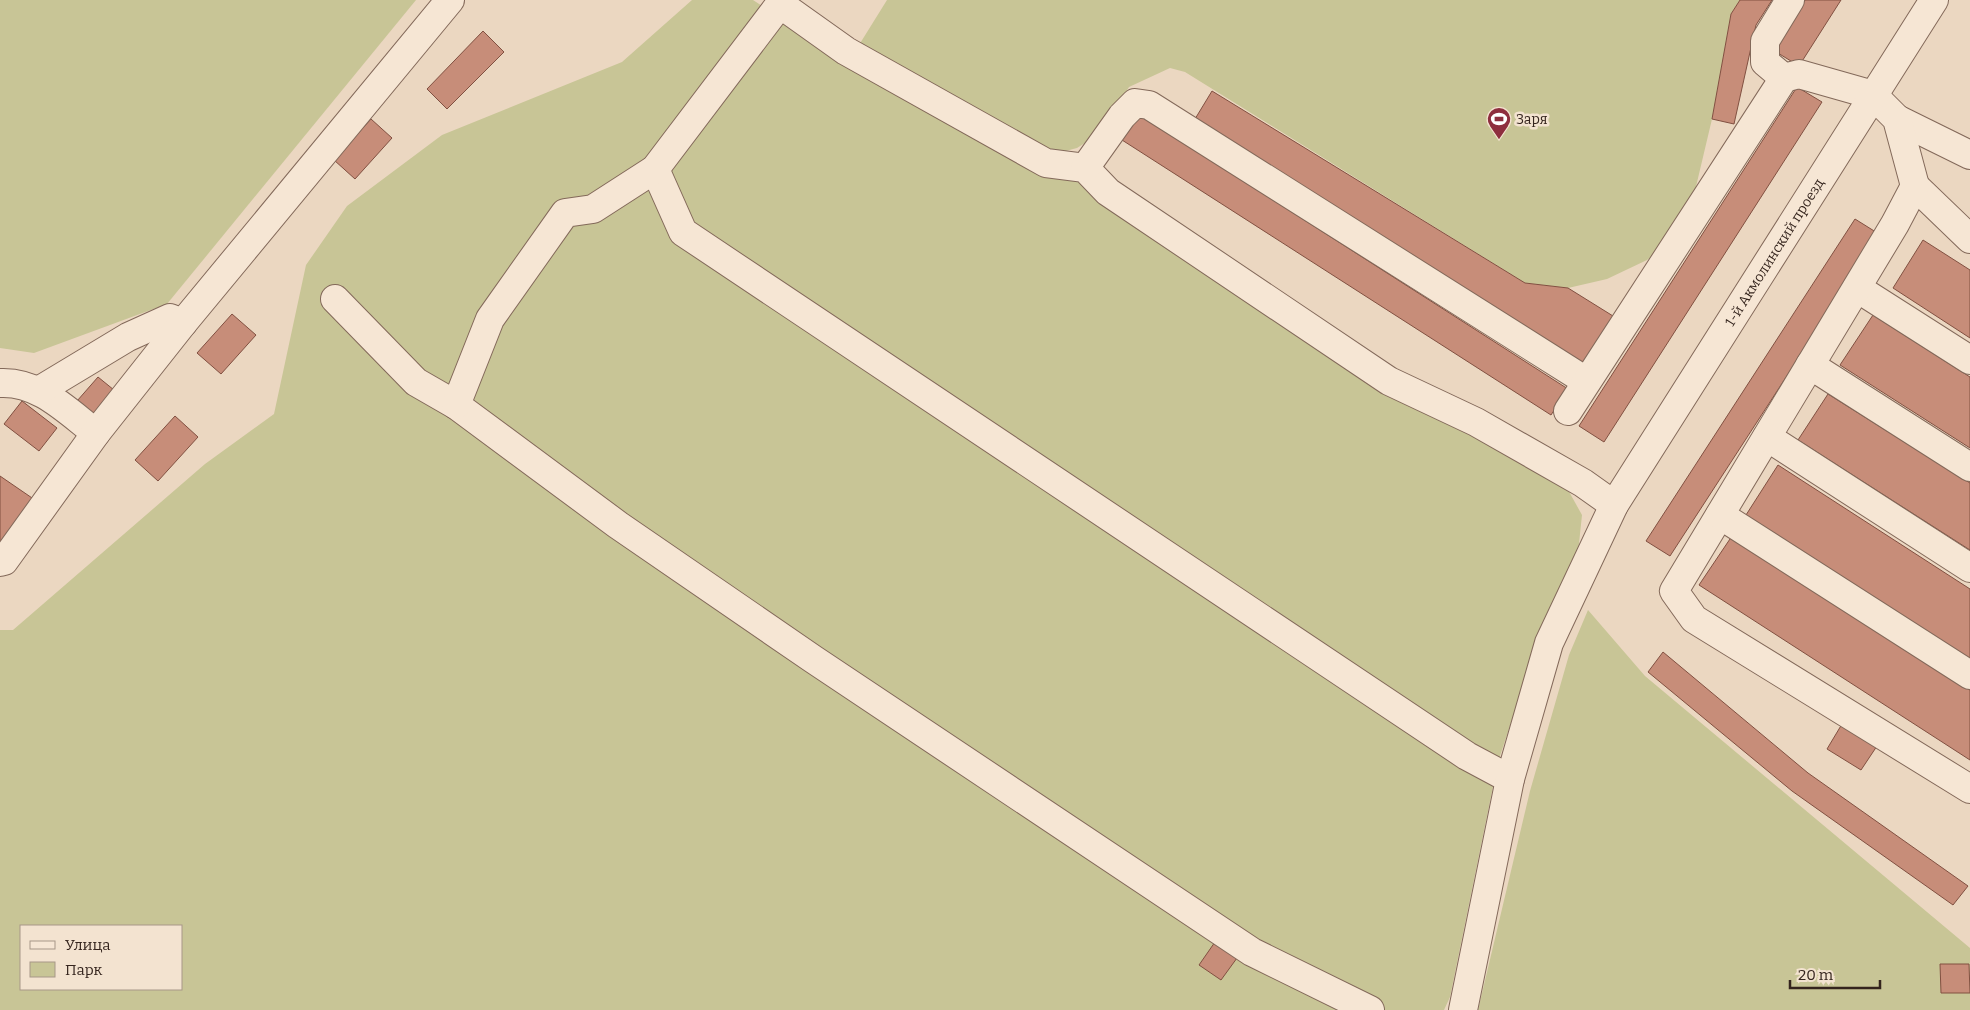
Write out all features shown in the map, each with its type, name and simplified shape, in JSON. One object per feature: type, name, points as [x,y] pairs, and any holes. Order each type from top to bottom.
[{"type":"street","points":[[0,562],[4,561],[96,433],[183,323],[450,0]]},
{"type":"street","points":[[1784,78],[1765,62],[1765,41],[1790,0]]},
{"type":"street","name":"1-й Акмолинский проезд","points":[[1463,1010],[1510,779],[1549,643],[1614,505],[1934,0]]},
{"type":"street","points":[[456,405],[490,319],[565,213],[593,209],[655,169],[782,2],[846,51],[1046,163],[1085,168],[1108,192],[1389,381],[1476,422],[1584,483],[1614,505]]},
{"type":"street","points":[[1568,411],[1784,78],[1799,74],[1873,95],[1897,119],[1970,155]]},
{"type":"street","points":[[1085,168],[1122,116],[1135,103],[1149,104],[1586,381]]},
{"type":"street","points":[[1897,119],[1915,186],[1970,239]]},
{"type":"street","points":[[655,169],[683,232],[1467,756],[1510,779]]},
{"type":"street","points":[[1915,186],[1895,224],[1674,592],[1694,619],[1970,789]]},
{"type":"street","points":[[1857,288],[1970,360]]},
{"type":"street","points":[[335,299],[416,382],[456,405],[618,526],[796,648],[1252,952],[1370,1010]]},
{"type":"street","points":[[40,390],[128,337],[170,318],[183,323]]},
{"type":"street","points":[[1810,365],[1970,467]]},
{"type":"street","points":[[0,383],[10,383],[40,390],[96,433]]},
{"type":"street","points":[[1768,436],[1970,568]]},
{"type":"street","points":[[1720,514],[1970,675]]},
{"type":"green space","points":[[0,0],[416,0],[167,304],[34,353],[0,348]]},
{"type":"green space","points":[[692,0],[753,0],[828,50],[1073,178],[1390,397],[1477,436],[1567,488],[1582,515],[1578,553],[1540,635],[1498,762],[1450,997],[1444,1010],[0,1010],[0,630],[13,630],[205,464],[274,414],[306,265],[347,206],[442,135],[622,62]]},
{"type":"green space","name":"Заря","points":[[887,0],[1740,0],[1731,14],[1712,119],[1694,195],[1666,245],[1647,260],[1607,279],[1568,288],[1525,283],[1185,72],[1170,68],[1129,87],[1099,134],[1077,148],[1054,154],[859,45]]},
{"type":"green space","points":[[1588,610],[1645,676],[1970,948],[1970,1010],[1478,1010],[1530,791],[1569,655]]},
{"type":"building","points":[[1740,0],[1772,0],[1756,25],[1734,124],[1712,119],[1731,14]]},
{"type":"building","points":[[1805,0],[1841,0],[1799,66],[1773,50]]},
{"type":"building","points":[[483,31],[504,52],[447,109],[427,89]]},
{"type":"building","points":[[1797,87],[1822,102],[1604,442],[1579,426]]},
{"type":"building","points":[[1212,91],[1525,283],[1568,288],[1613,316],[1583,367],[1195,119]]},
{"type":"building","points":[[1139,114],[1568,389],[1551,415],[1122,140]]},
{"type":"building","points":[[371,119],[392,138],[355,179],[334,160]]},
{"type":"building","points":[[1855,219],[1879,234],[1670,556],[1646,541]]},
{"type":"building","points":[[1923,240],[1970,270],[1970,338],[1893,288]]},
{"type":"building","points":[[232,314],[256,335],[221,374],[197,353]]},
{"type":"building","points":[[1873,315],[1970,377],[1970,448],[1840,365]]},
{"type":"building","points":[[98,377],[114,390],[94,415],[77,401]]},
{"type":"building","points":[[1828,394],[1970,483],[1970,550],[1798,440]]},
{"type":"building","points":[[22,401],[57,428],[39,451],[4,424]]},
{"type":"building","points":[[175,416],[198,437],[158,481],[135,460]]},
{"type":"building","points":[[1778,465],[1970,589],[1970,659],[1746,515]]},
{"type":"building","points":[[0,476],[35,500],[0,548]]},
{"type":"building","points":[[1732,536],[1970,690],[1970,760],[1699,585]]},
{"type":"building","points":[[1663,652],[1808,773],[1968,886],[1953,905],[1792,791],[1648,672]]},
{"type":"building","points":[[1842,724],[1877,746],[1861,770],[1827,749]]},
{"type":"building","points":[[1215,942],[1237,958],[1221,980],[1199,965]]},
{"type":"building","points":[[1940,964],[1969,964],[1970,993],[1941,993]]},
{"type":"place","name":"Заря","points":[[1499,140]]}]
